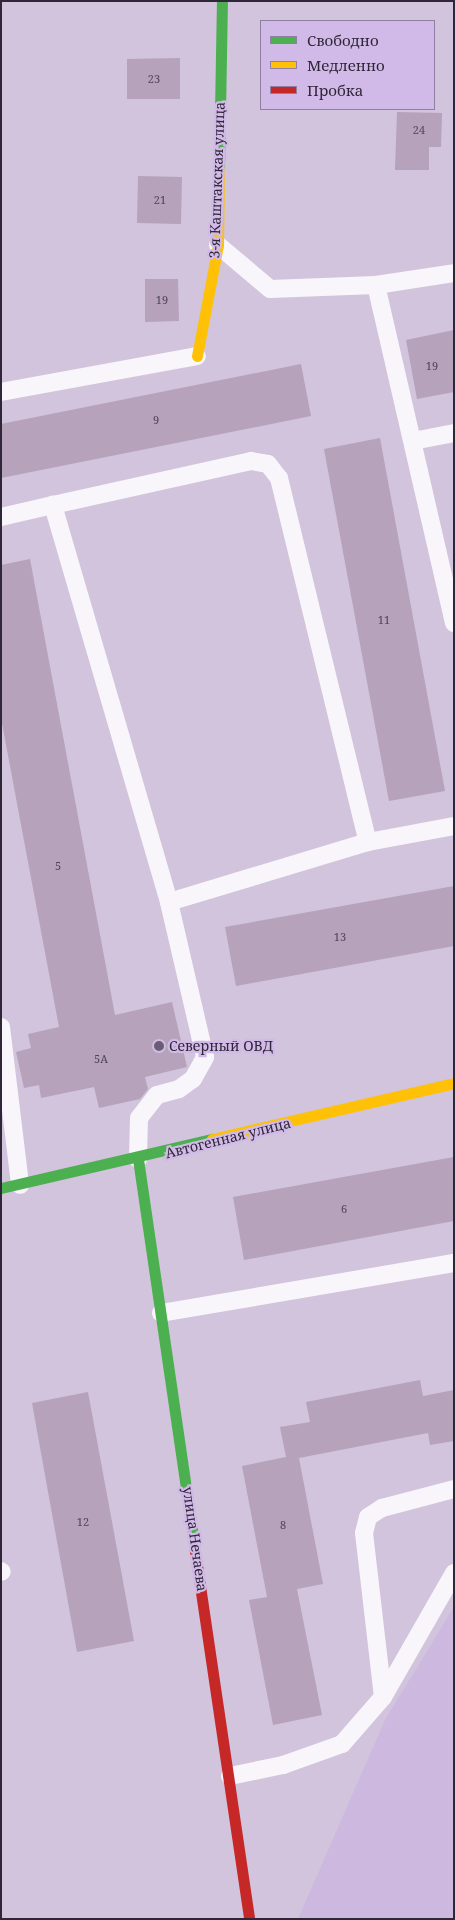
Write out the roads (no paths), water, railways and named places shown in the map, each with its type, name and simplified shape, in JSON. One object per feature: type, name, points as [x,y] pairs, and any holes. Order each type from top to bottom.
[{"type":"street","name":"3-я Каштакская улица","points":[[197,356],[218,246],[222,1]]},
{"type":"street","name":"Автогенная улица","points":[[1,1188],[138,1159],[454,1083]]},
{"type":"street","name":"улица Нечаева","points":[[138,1159],[230,1776],[249,1919]]},
{"type":"lane","points":[[218,246],[270,289],[376,285],[454,273]]},
{"type":"lane","points":[[376,285],[454,623]]},
{"type":"lane","points":[[1,392],[197,356]]},
{"type":"lane","points":[[413,440],[454,433]]},
{"type":"lane","points":[[1,517],[250,460],[268,464],[279,478],[368,842]]},
{"type":"lane","points":[[54,505],[169,902],[204,1057],[193,1079],[179,1089],[157,1095],[139,1118],[138,1159]]},
{"type":"lane","points":[[169,902],[368,842],[454,826]]},
{"type":"lane","points":[[1,1027],[20,1184]]},
{"type":"lane","points":[[161,1313],[454,1263]]},
{"type":"lane","points":[[383,1697],[364,1533],[368,1517],[382,1508],[454,1489]]},
{"type":"lane","points":[[230,1776],[283,1765],[342,1744],[383,1697],[454,1573]]},
{"type":"place","name":"Северный ОВД","points":[[159,1046]]}]
